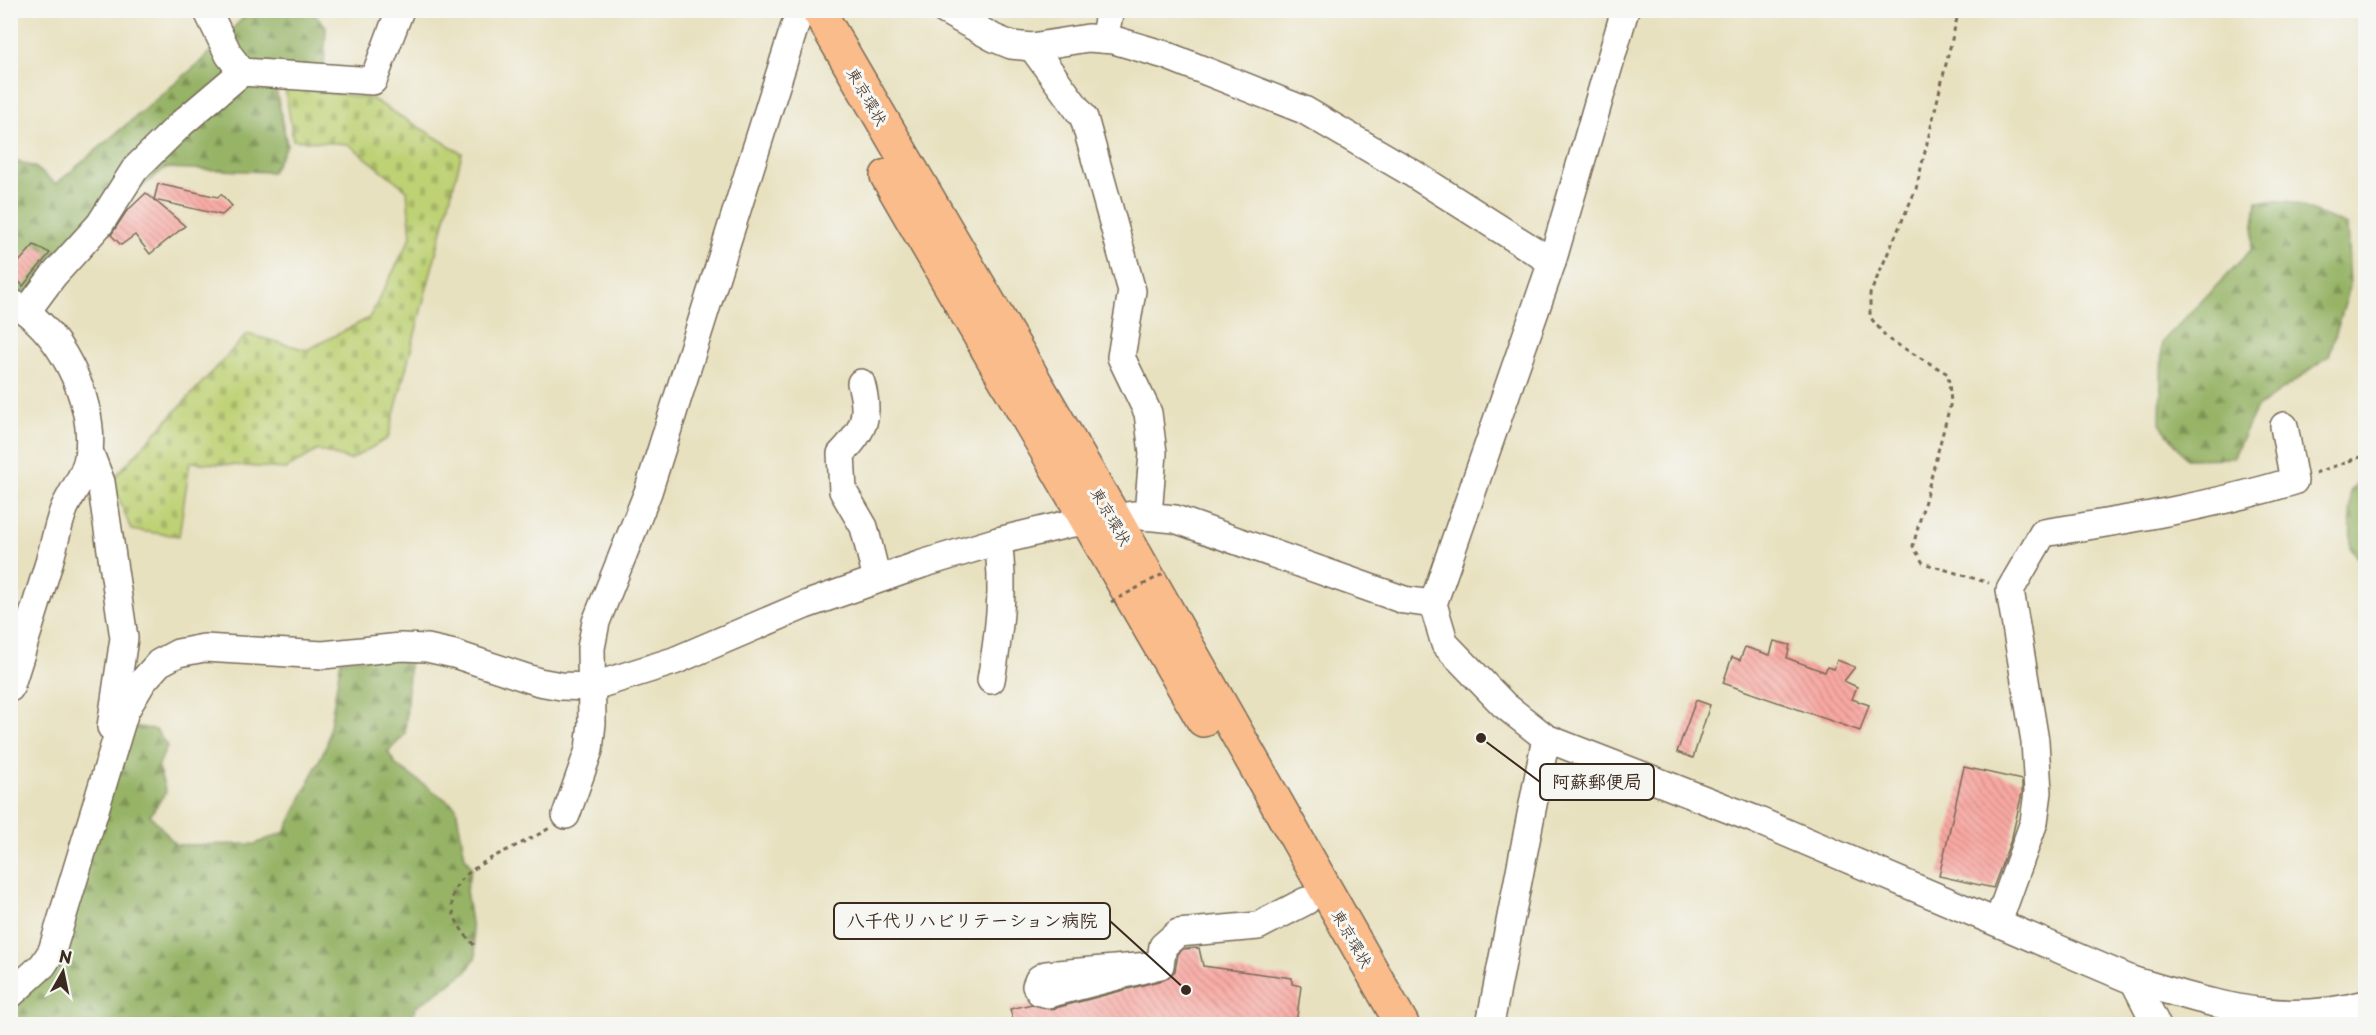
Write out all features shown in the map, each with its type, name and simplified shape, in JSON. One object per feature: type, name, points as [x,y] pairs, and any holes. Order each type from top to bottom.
[{"type":"highway","name":"東京環状","points":[[802,13],[1100,519],[1402,1024]]},
{"type":"highway","name":"東京環状","points":[[1100,519],[1306,901],[1376,1024]]},
{"type":"street","points":[[207,10],[229,55],[242,72]]},
{"type":"street","points":[[10,687],[64,510],[86,471],[89,451],[88,412],[81,386],[46,332],[19,307],[53,276],[99,224],[135,169],[182,123],[242,72],[373,81],[400,10]]},
{"type":"street","points":[[944,10],[994,39],[1011,45],[1032,47],[1088,38],[1104,39],[1165,56],[1304,110],[1412,173],[1552,262]]},
{"type":"street","points":[[1104,39],[1110,10]]},
{"type":"street","points":[[1625,10],[1552,262],[1432,604],[1445,644],[1496,698],[1546,738],[1754,819],[2134,981],[2244,1011],[2295,1015],[2335,1012],[2366,1004]]},
{"type":"street","points":[[566,815],[589,750],[592,723],[591,648],[596,622],[648,492],[802,13]]},
{"type":"street","points":[[1032,47],[1084,118],[1132,291],[1121,357],[1148,412],[1153,453],[1148,515]]},
{"type":"street","points":[[861,383],[866,400],[866,418],[856,439],[842,454],[843,491],[864,527],[877,579]]},
{"type":"street","points":[[1998,922],[2034,822],[2038,792],[2035,741],[2010,590],[2043,533],[2162,515],[2233,499],[2294,481],[2284,426]]},
{"type":"street","points":[[89,451],[101,482],[124,638],[113,706],[108,762]]},
{"type":"street","points":[[10,995],[43,965],[52,951],[125,711],[143,681],[159,663],[178,653],[204,648],[323,655],[401,647],[427,648],[454,654],[539,681],[561,686],[591,687],[674,661],[805,605],[877,579],[998,541],[1100,519],[1148,515],[1175,519],[1404,600],[1432,604]]},
{"type":"street","points":[[992,680],[1001,617],[1002,567],[998,541]]},
{"type":"street","points":[[1490,1024],[1546,738]]},
{"type":"street","points":[[1160,965],[1163,946],[1179,933],[1258,926],[1306,901]]},
{"type":"street","points":[[2134,981],[2156,1024]]},
{"type":"path","points":[[1959,10],[1916,189],[1870,294],[1870,317],[1888,339],[1948,374],[1951,402],[1913,546],[1923,563],[2010,590]]},
{"type":"path","points":[[2294,481],[2366,455]]},
{"type":"path","points":[[1111,602],[1163,574]]},
{"type":"path","points":[[474,945],[453,917],[451,900],[460,879],[501,853],[549,829],[566,815]]},
{"type":"green space","points":[[250,11],[311,11],[326,26],[324,69],[274,80],[287,145],[272,172],[165,168],[80,237],[26,292],[15,295],[10,293],[10,158],[36,168],[56,184],[198,64]]},
{"type":"green space","points":[[285,86],[372,99],[462,153],[388,438],[350,460],[318,450],[286,469],[190,462],[179,536],[131,530],[112,480],[247,334],[307,350],[369,318],[411,237],[407,190],[348,144],[293,140]]},
{"type":"green space","points":[[2257,201],[2288,201],[2347,225],[2350,287],[2329,356],[2256,409],[2233,458],[2187,459],[2160,424],[2162,342],[2251,250]]},
{"type":"green space","points":[[2365,472],[2365,568],[2351,549],[2350,492]]},
{"type":"green space","points":[[410,656],[405,734],[388,752],[396,765],[456,807],[465,857],[472,868],[466,890],[476,956],[467,971],[415,1008],[410,1024],[11,1024],[11,1010],[27,994],[133,726],[156,730],[167,746],[158,767],[166,792],[150,815],[176,845],[255,844],[285,832],[327,744],[341,660]]},
{"type":"building","points":[[158,184],[218,197],[221,194],[232,206],[222,215],[154,200]]},
{"type":"building","points":[[146,193],[185,226],[150,254],[135,235],[121,245],[111,235],[126,212]]},
{"type":"building","points":[[34,245],[50,253],[23,286],[10,272]]},
{"type":"building","points":[[1774,641],[1790,645],[1787,658],[1825,672],[1827,667],[1834,669],[1837,660],[1855,667],[1844,681],[1857,687],[1852,699],[1869,705],[1860,731],[1723,683],[1732,657],[1740,660],[1745,647],[1770,655]]},
{"type":"building","points":[[1696,700],[1710,705],[1693,758],[1677,752]]},
{"type":"building","points":[[1964,767],[2022,780],[2022,793],[2012,837],[1993,888],[1939,876]]},
{"type":"building","points":[[1199,948],[1203,966],[1292,978],[1292,984],[1301,986],[1296,1024],[1014,1024],[1010,1009],[1032,1004],[1052,1009],[1166,979],[1175,971],[1178,954],[1183,949]]},
{"type":"place","name":"阿蘇郵便局","points":[[1481,738]]},
{"type":"place","name":"八千代リハビリテーション病院","points":[[1186,990]]}]
